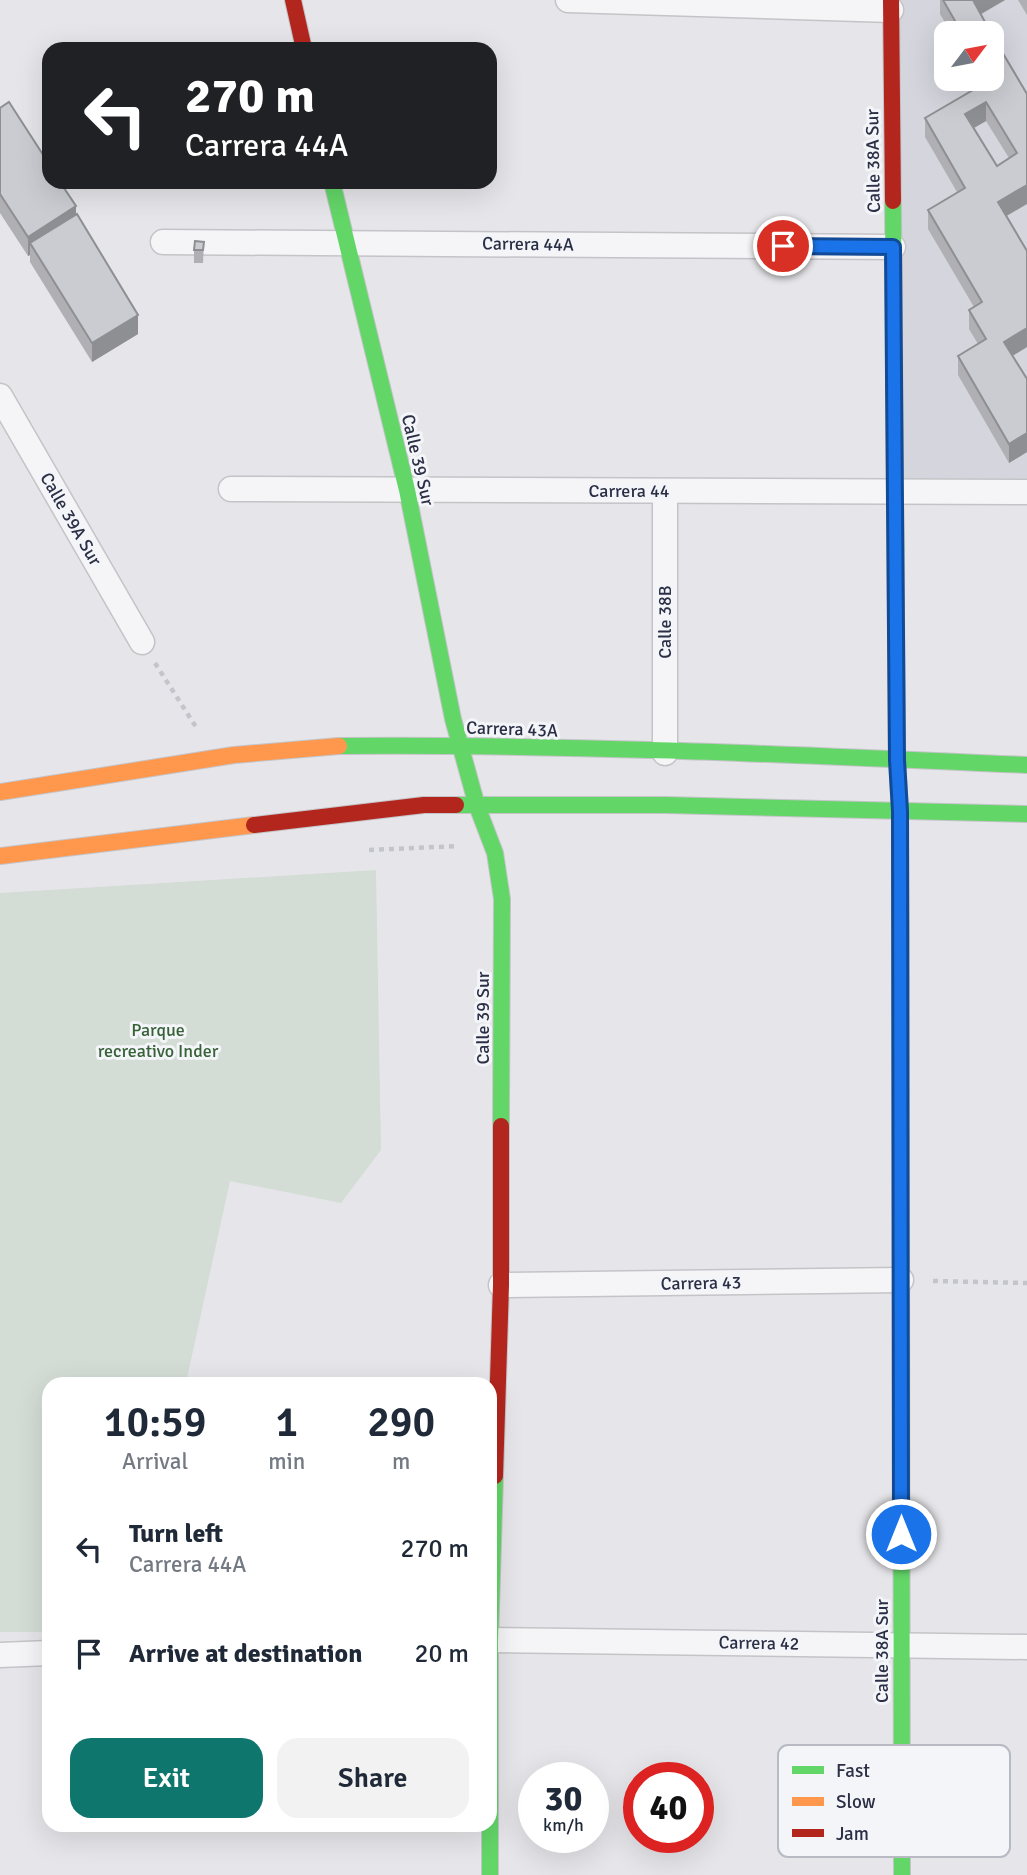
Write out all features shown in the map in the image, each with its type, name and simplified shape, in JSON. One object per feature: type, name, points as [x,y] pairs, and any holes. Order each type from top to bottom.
[{"type":"street","points":[[293,0],[302,42]]},
{"type":"street","points":[[568,0],[891,5]]},
{"type":"street","name":"Calle 38A Sur","points":[[891,5],[897,760],[900,811],[901,1745]]},
{"type":"street","name":"Calle 39 Sur","points":[[334,189],[407,491],[453,719],[477,806],[495,853],[502,899],[501,1286],[497,1415]]},
{"type":"street","name":"Carrera 44A","points":[[163,242],[893,247]]},
{"type":"street","name":"Calle 39A Sur","points":[[0,396],[142,642]]},
{"type":"street","name":"Carrera 44","points":[[230,489],[1027,492]]},
{"type":"street","name":"Calle 38B","points":[[665,491],[665,752]]},
{"type":"street","name":"Carrera 43A","points":[[0,792],[234,755],[321,746],[665,752],[1027,765]]},
{"type":"street","points":[[0,856],[424,805],[665,805],[1027,814]]},
{"type":"street","name":"Carrera 43","points":[[501,1286],[901,1280]]},
{"type":"street","name":"Carrera 42","points":[[497,1640],[1027,1647]]},
{"type":"street","points":[[0,1655],[42,1653]]},
{"type":"street","name":"Calle 39 Sur","points":[[490,1832],[490,1875]]},
{"type":"street","name":"Calle 38A Sur","points":[[902,1857],[902,1875]]},
{"type":"path","points":[[142,642],[198,731]]},
{"type":"path","points":[[901,1280],[1027,1283]]},
{"type":"shaded area","points":[[891,0],[1027,0],[1027,492],[895,492]]},
{"type":"green space","name":"Parque recreativo Inder","points":[[376,870],[381,1150],[341,1203],[230,1181],[187,1377],[42,1377],[42,1632],[0,1632],[0,893]]},
{"type":"building","points":[[943,0],[973,0],[984,21],[955,21]]},
{"type":"building","points":[[1004,55],[1027,94],[1027,185],[998,202],[1027,251],[1027,328],[1004,342],[1027,379],[1027,433],[1009,444],[958,356],[986,339],[969,310],[982,302],[928,210],[965,188],[925,118],[971,91],[1004,91]],"holes":[[[986,102],[1017,153],[997,166],[965,114]]]},
{"type":"building","points":[[9,102],[42,153],[42,189],[65,189],[76,206],[28,237],[0,194],[0,108]]},
{"type":"building","points":[[77,214],[138,315],[92,343],[30,243]]},
{"type":"building","points":[[195,241],[204,242],[203,250],[194,250]]},
{"type":"traffic: fast","points":[[334,189],[407,490],[453,719],[477,806],[495,853],[502,899],[501,1126]]},
{"type":"traffic: fast","points":[[893,201],[897,759],[901,932]]},
{"type":"traffic: fast","points":[[339,746],[597,748],[1027,765]]},
{"type":"traffic: fast","points":[[456,805],[665,805],[1027,814]]},
{"type":"traffic: fast","points":[[901,1230],[902,1745]]},
{"type":"traffic: fast","points":[[490,1832],[490,1875]]},
{"type":"traffic: fast","points":[[902,1857],[902,1875]]},
{"type":"traffic: slow","points":[[0,792],[234,755],[339,746]]},
{"type":"traffic: slow","points":[[0,856],[254,825]]},
{"type":"traffic: slow","points":[[901,932],[901,1230]]},
{"type":"traffic: jam","points":[[293,0],[302,42]]},
{"type":"traffic: jam","points":[[891,0],[893,201]]},
{"type":"traffic: jam","points":[[254,825],[424,805],[456,805]]},
{"type":"traffic: jam","points":[[497,1412],[501,1285],[501,1126]]},
{"type":"route","points":[[783,246],[893,247],[897,760],[900,811],[901,1534]]}]
